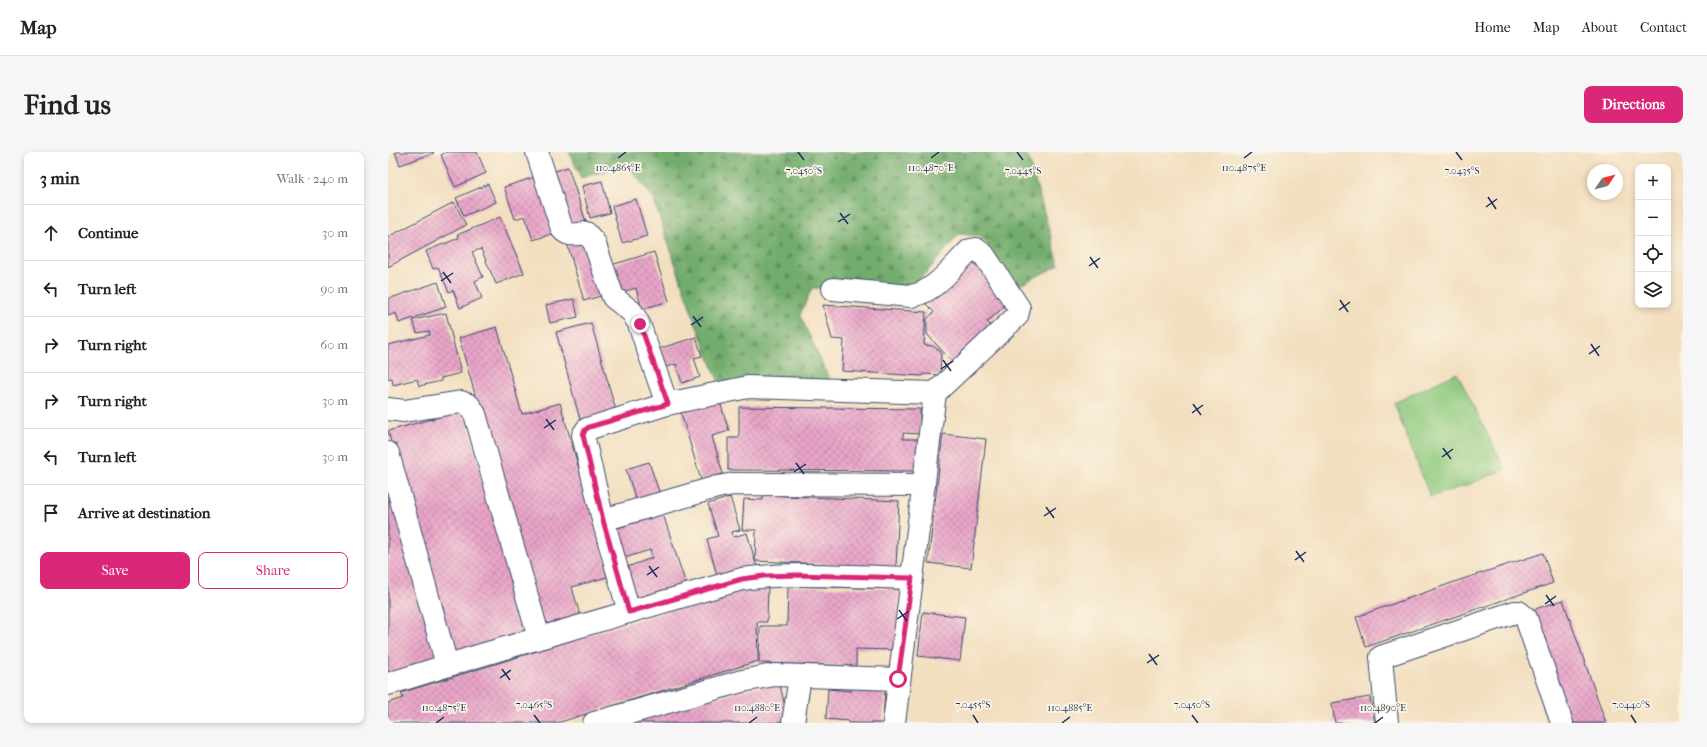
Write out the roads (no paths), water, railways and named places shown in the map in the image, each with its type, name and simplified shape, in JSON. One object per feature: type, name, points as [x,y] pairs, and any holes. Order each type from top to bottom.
[{"type":"street","points":[[537,152],[562,228],[565,232],[570,234],[586,233],[594,242],[613,298],[632,312],[640,324],[668,404]]},
{"type":"street","points":[[833,289],[911,296],[919,295],[932,287],[970,250],[976,249],[981,252],[1018,306],[1017,316],[935,393],[898,679],[894,723]]},
{"type":"street","points":[[629,612],[603,520],[584,433],[589,427],[668,404],[748,387],[935,393]]},
{"type":"street","points":[[388,409],[404,411],[461,402],[469,405],[475,414],[539,638]]},
{"type":"street","points":[[388,453],[447,665]]},
{"type":"street","points":[[603,520],[717,486],[734,484],[924,486]]},
{"type":"street","points":[[388,684],[447,665],[742,579],[764,576],[796,575],[912,578]]},
{"type":"street","points":[[1387,723],[1381,657],[1515,612],[1522,614],[1526,618],[1562,723]]},
{"type":"street","points":[[594,723],[742,681],[774,675],[898,679]]},
{"type":"street","points":[[793,723],[800,676]]}]
